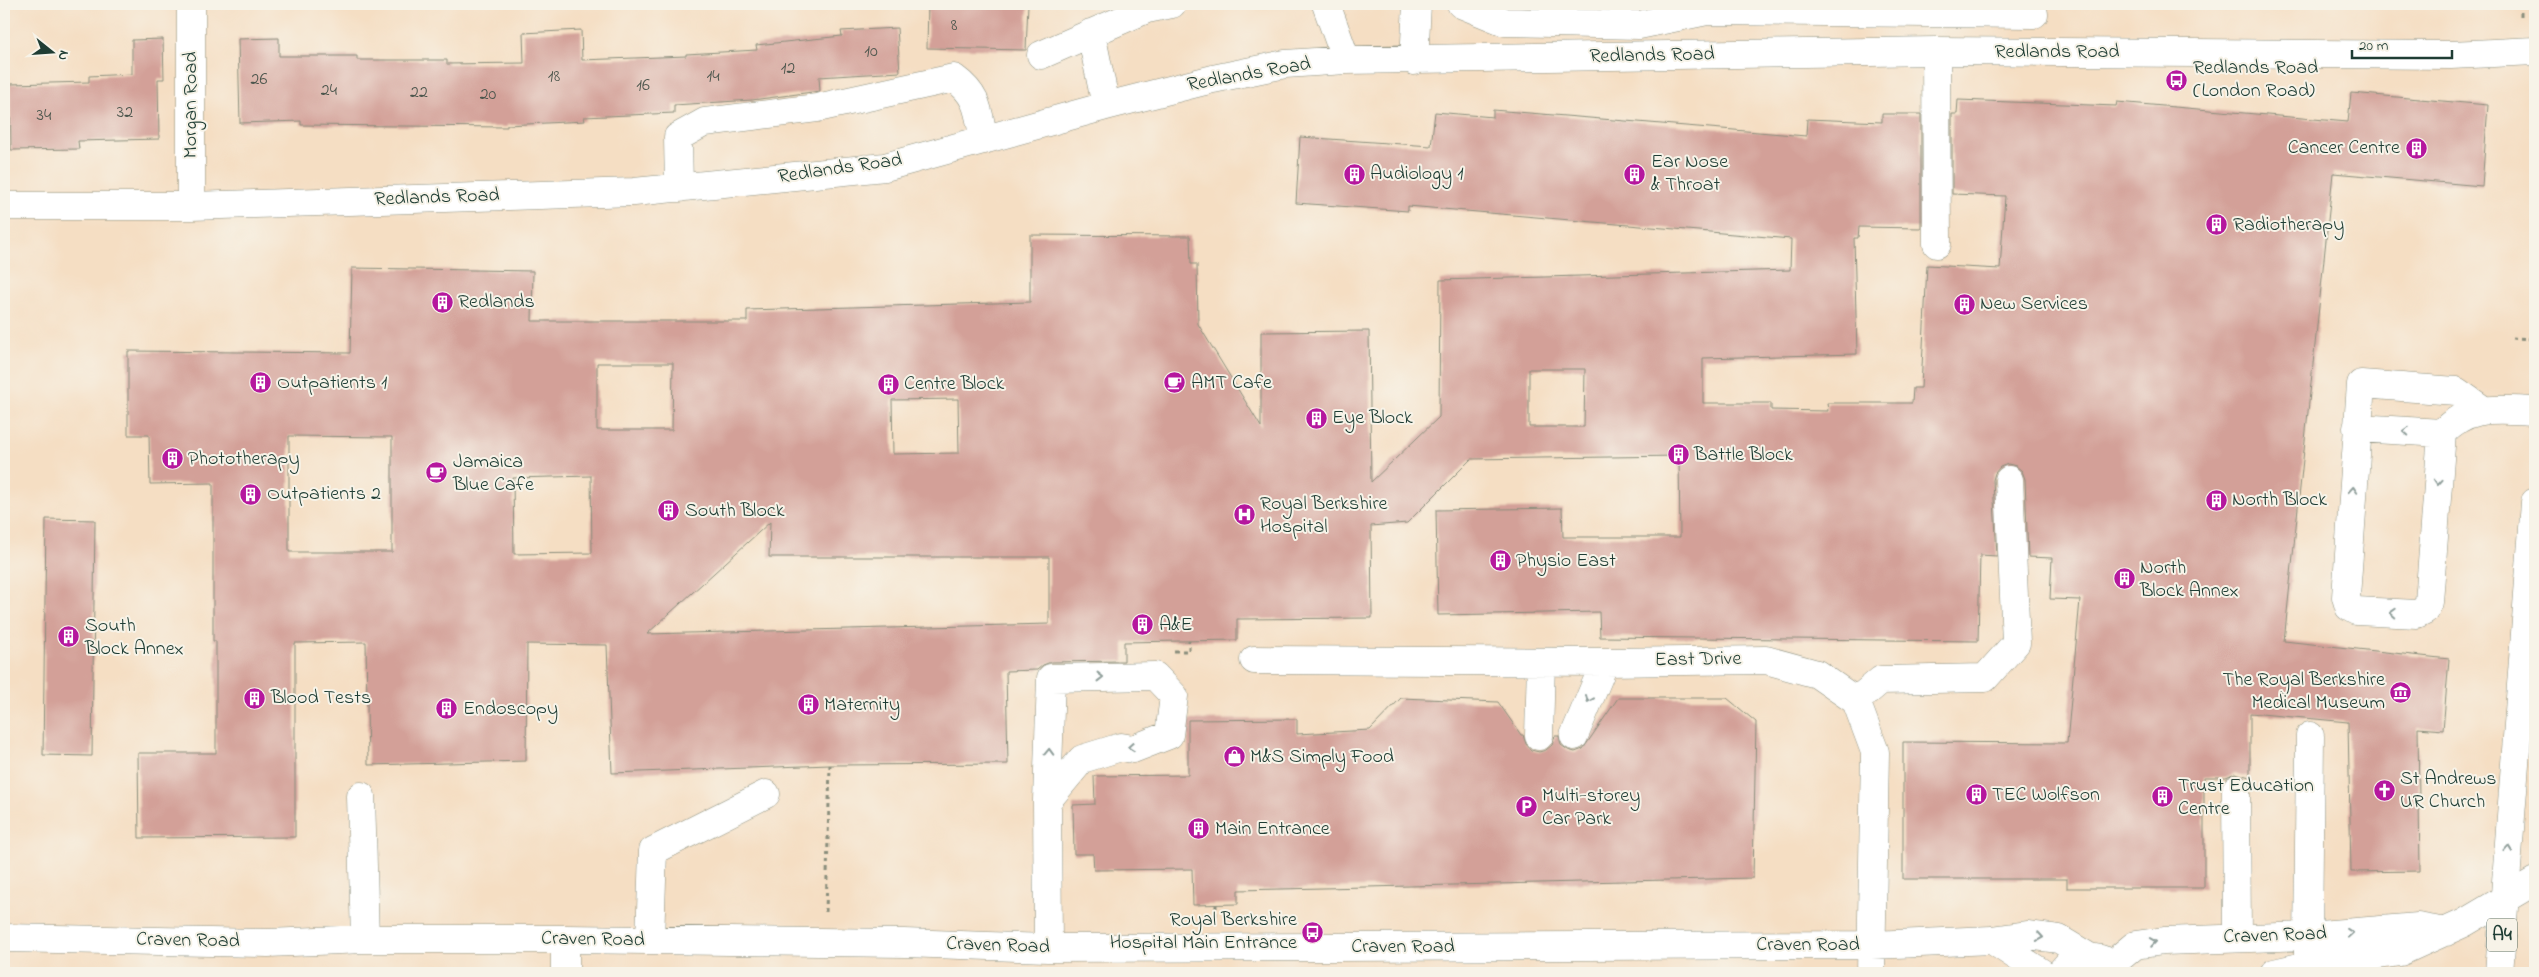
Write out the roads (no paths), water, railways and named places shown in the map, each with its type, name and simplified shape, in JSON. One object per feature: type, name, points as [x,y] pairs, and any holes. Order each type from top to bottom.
[{"type":"street","name":"Morgan Road","points":[[191,4],[191,206]]},
{"type":"street","points":[[1041,55],[1147,9],[1172,4]]},
{"type":"street","points":[[1326,4],[1346,60]]},
{"type":"street","points":[[1414,60],[1417,4]]},
{"type":"street","points":[[1461,4],[1504,22],[1639,25],[1708,11],[2034,14]]},
{"type":"street","points":[[1091,33],[1106,106]]},
{"type":"street","name":"Redlands Road","points":[[4,206],[191,206],[634,192],[885,167],[1106,106],[1285,64],[1346,60],[1936,51],[2451,55],[2535,51]]},
{"type":"street","points":[[1936,51],[1937,244]]},
{"type":"street","points":[[679,188],[678,137],[705,122],[817,108],[954,78],[968,88],[975,100],[984,140]]},
{"type":"street","points":[[2482,409],[2456,391],[2360,384],[2346,598],[2349,606],[2356,611],[2417,614],[2424,610],[2429,602],[2442,433],[2451,424],[2482,409],[2535,411]]},
{"type":"street","points":[[2357,428],[2442,433]]},
{"type":"street","points":[[1871,973],[1875,752],[1856,701],[1881,680],[1985,678],[2016,643],[2010,480]]},
{"type":"street","name":"A4","points":[[2499,973],[2535,502]]},
{"type":"street","name":"East Drive","points":[[1254,660],[1605,662],[1766,660],[1817,674],[1856,701]]},
{"type":"street","points":[[1539,736],[1540,662]]},
{"type":"street","points":[[1574,736],[1605,662]]},
{"type":"street","points":[[1047,801],[1082,759],[1121,747],[1133,749],[1169,735],[1174,696],[1155,676],[1051,678],[1047,801],[1048,948]]},
{"type":"street","points":[[2308,965],[2310,736]]},
{"type":"street","points":[[2236,789],[2237,938]]},
{"type":"street","points":[[650,940],[653,851],[766,794]]},
{"type":"street","points":[[361,796],[365,939]]},
{"type":"street","name":"Craven Road","points":[[2274,973],[2308,965],[2400,952],[2446,932],[2535,881]]},
{"type":"street","name":"Craven Road","points":[[2060,973],[2067,965],[2106,965],[2135,945],[2164,941],[2307,936],[2418,927],[2446,932]]},
{"type":"street","name":"Craven Road","points":[[4,938],[268,943],[365,939],[564,939],[904,943],[1048,948],[1871,945],[1992,940],[2027,934],[2059,940],[2106,965]]},
{"type":"street","points":[[564,939],[565,973]]},
{"type":"street","points":[[1992,940],[2042,973]]},
{"type":"place","name":"Redlands Road (London Road)","points":[[2177,80]]},
{"type":"place","name":"Cancer Centre","points":[[2416,148]]},
{"type":"place","name":"Audiology 1","points":[[1354,174]]},
{"type":"place","name":"Ear Nose & Throat","points":[[1635,174]]},
{"type":"place","name":"Radiotherapy","points":[[2217,225]]},
{"type":"place","name":"Redlands","points":[[442,302]]},
{"type":"place","name":"New Services","points":[[1964,304]]},
{"type":"place","name":"Outpatients 1","points":[[261,383]]},
{"type":"place","name":"AMT Cafe","points":[[1175,383]]},
{"type":"place","name":"Centre Block","points":[[888,384]]},
{"type":"place","name":"Eye Block","points":[[1316,418]]},
{"type":"place","name":"Battle Block","points":[[1678,455]]},
{"type":"place","name":"Phototherapy","points":[[172,459]]},
{"type":"place","name":"Jamaica Blue Cafe","points":[[437,473]]},
{"type":"place","name":"Outpatients 2","points":[[251,494]]},
{"type":"place","name":"North Block","points":[[2216,500]]},
{"type":"place","name":"South Block","points":[[669,511]]},
{"type":"place","name":"Royal Berkshire Hospital","points":[[1244,515]]},
{"type":"place","name":"Physio East","points":[[1500,561]]},
{"type":"place","name":"North Block Annex","points":[[2124,579]]},
{"type":"place","name":"A&E","points":[[1143,625]]},
{"type":"place","name":"South Block Annex","points":[[69,637]]},
{"type":"place","name":"The Royal Berkshire Medical Museum","points":[[2401,692]]},
{"type":"place","name":"Blood Tests","points":[[255,698]]},
{"type":"place","name":"Maternity","points":[[808,705]]},
{"type":"place","name":"Endoscopy","points":[[447,709]]},
{"type":"place","name":"M&S Simply Food","points":[[1234,757]]},
{"type":"place","name":"St Andrews UR Church","points":[[2384,791]]},
{"type":"place","name":"TEC Wolfson","points":[[1976,795]]},
{"type":"place","name":"Trust Education Centre","points":[[2162,797]]},
{"type":"place","name":"Multi-storey Car Park","points":[[1526,807]]},
{"type":"place","name":"Main Entrance","points":[[1199,829]]},
{"type":"place","name":"Royal Berkshire Hospital Main Entrance","points":[[1313,932]]}]
